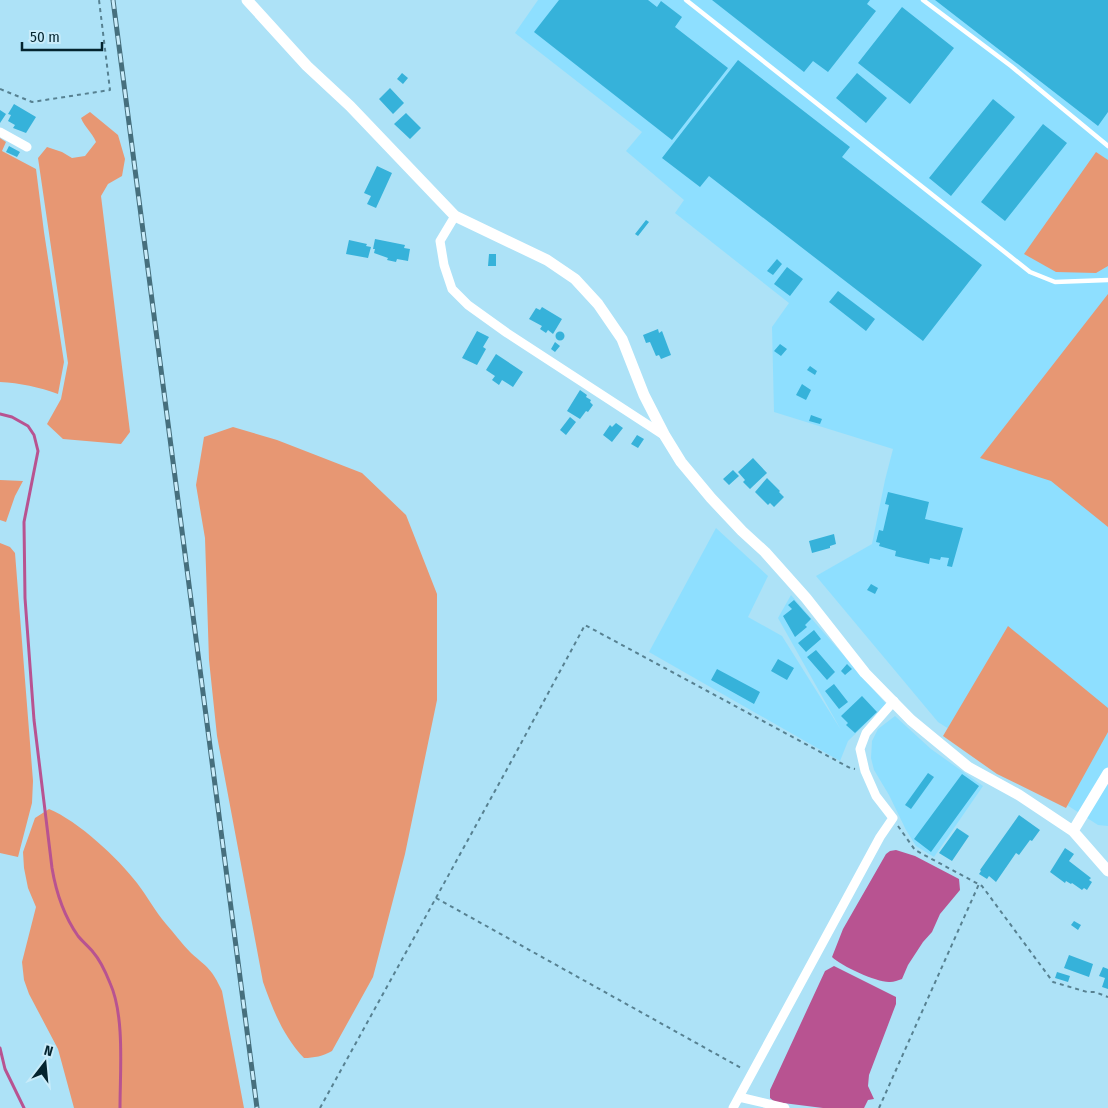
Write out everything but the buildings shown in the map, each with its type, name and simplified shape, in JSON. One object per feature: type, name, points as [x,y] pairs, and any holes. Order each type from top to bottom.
[{"type":"street","points":[[247,0],[307,66],[350,106],[455,216],[547,260],[575,279],[598,304],[622,339],[644,395],[681,462],[742,531],[765,552],[806,598],[865,673],[929,736],[968,767],[1019,796],[1073,831],[1108,871]]},
{"type":"street","points":[[0,132],[27,147]]},
{"type":"street","points":[[455,216],[440,241],[447,278],[452,289],[468,305],[507,333],[665,436]]},
{"type":"street","points":[[733,1108],[880,837],[893,818],[876,796],[865,771],[860,749],[866,733],[894,702]]},
{"type":"street","points":[[1073,831],[1108,773]]},
{"type":"street","points":[[739,1097],[785,1108]]},
{"type":"lane","points":[[686,0],[1030,272],[1056,282],[1108,280]]},
{"type":"lane","points":[[923,0],[1011,66],[1108,146]]},
{"type":"path","points":[[0,89],[32,102],[110,90],[99,0]]},
{"type":"path","points":[[320,1108],[585,625],[850,768],[865,771]]},
{"type":"path","points":[[893,818],[915,850],[982,886],[1053,982],[1108,997]]},
{"type":"path","points":[[879,1108],[979,884]]},
{"type":"path","points":[[436,898],[752,1073]]},
{"type":"shaded area","points":[[538,0],[1108,0],[1108,826],[1098,825],[938,722],[816,576],[872,544],[893,449],[774,412],[772,327],[789,303],[675,213],[684,200],[626,151],[642,132],[515,33]]},
{"type":"shaded area","points":[[90,112],[118,135],[125,159],[122,176],[108,184],[101,196],[130,432],[121,444],[63,439],[47,424],[61,399],[68,363],[38,158],[47,147],[72,158],[85,156],[96,142],[81,118]]},
{"type":"shaded area","points":[[0,138],[6,142],[2,151],[36,169],[64,362],[58,394],[15,383],[0,382]]},
{"type":"shaded area","points":[[1096,152],[1108,160],[1108,266],[1096,273],[1056,272],[1024,254]]},
{"type":"shaded area","points":[[1108,294],[1108,527],[1051,481],[980,458]]},
{"type":"shaded area","points":[[233,427],[277,440],[362,473],[406,515],[437,594],[437,700],[405,854],[373,977],[332,1051],[311,1058],[304,1058],[284,1032],[263,982],[217,736],[209,660],[205,538],[196,485],[204,437]]},
{"type":"shaded area","points":[[0,480],[23,481],[15,496],[6,522],[0,520]]},
{"type":"shaded area","points":[[716,528],[768,576],[748,617],[782,636],[841,730],[778,618],[791,595],[886,704],[848,741],[840,761],[649,652]]},
{"type":"shaded area","points":[[0,543],[10,547],[15,553],[33,781],[32,803],[18,857],[0,853]]},
{"type":"shaded area","points":[[1008,626],[1108,708],[1108,732],[1066,808],[997,774],[943,736]]},
{"type":"shaded area","points":[[895,716],[931,749],[983,786],[934,857],[916,846],[874,770],[871,758],[872,741],[878,729]]},
{"type":"shaded area","points":[[49,809],[85,831],[129,873],[166,924],[188,950],[209,969],[215,978],[222,991],[244,1108],[74,1108],[58,1049],[29,994],[24,980],[22,962],[36,907],[28,888],[23,852],[35,818]]},
{"type":"shaded area","points":[[896,850],[915,856],[959,879],[960,890],[940,914],[932,932],[908,965],[902,979],[884,982],[843,965],[832,957],[843,929],[886,854]]},
{"type":"shaded area","points":[[834,966],[896,997],[896,1004],[869,1075],[868,1086],[874,1099],[868,1100],[864,1108],[823,1108],[775,1102],[770,1098],[770,1090],[825,971]]},
{"type":"waterway","points":[[0,414],[12,417],[28,426],[34,435],[38,451],[24,522],[25,598],[34,720],[52,868],[58,895],[65,912],[78,936],[93,952],[100,963],[115,996],[121,1044],[120,1108]]},
{"type":"waterway","points":[[0,1048],[5,1069],[24,1108]]},
{"type":"railway","points":[[113,0],[257,1108]]}]
